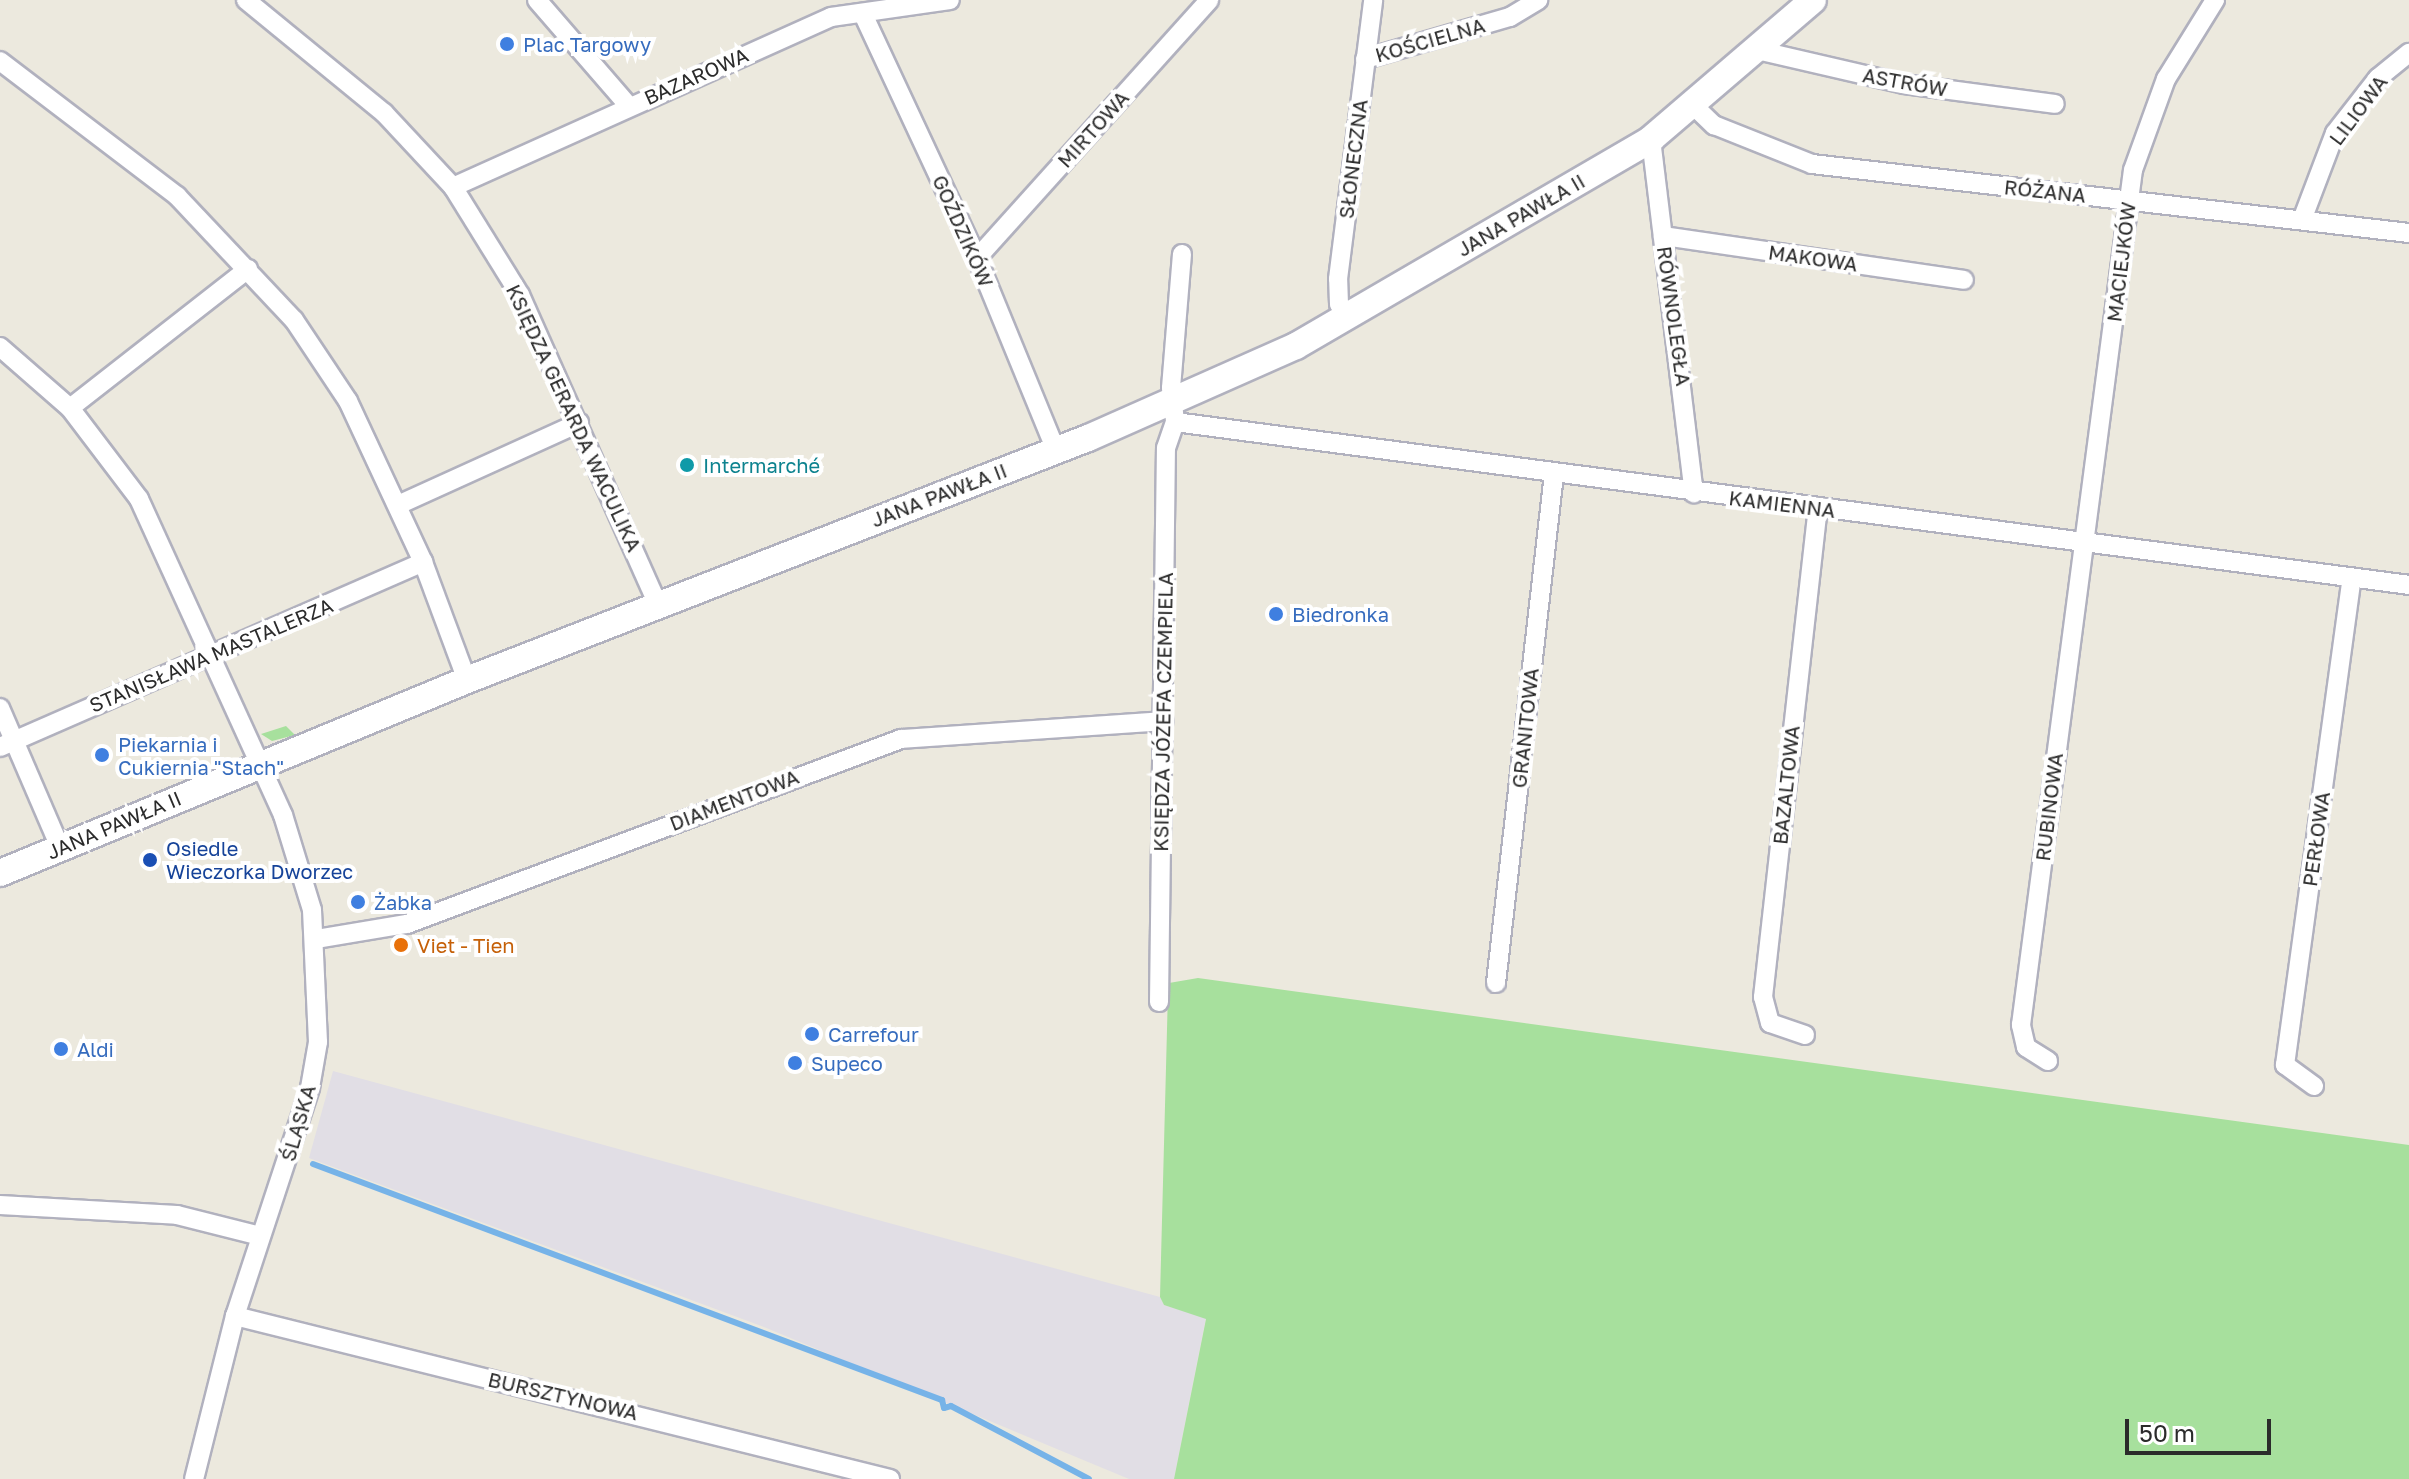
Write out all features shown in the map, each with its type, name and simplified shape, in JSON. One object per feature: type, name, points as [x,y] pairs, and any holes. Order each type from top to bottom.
[{"type":"street","name":"KSIĘDZA GERARDA WACULIKA","points":[[246,0],[384,113],[453,187],[520,295],[658,605]]},
{"type":"street","points":[[537,0],[628,105]]},
{"type":"street","name":"BAZAROWA","points":[[453,187],[628,105],[831,17],[950,0]]},
{"type":"street","name":"MIRTOWA","points":[[977,258],[1209,0]]},
{"type":"street","name":"SŁONECZNA","points":[[1347,316],[1339,304],[1338,279],[1373,0]]},
{"type":"street","name":"KOŚCIELNA","points":[[1365,59],[1510,17],[1538,0]]},
{"type":"street","name":"JANA PAWŁA II","points":[[0,873],[261,763],[658,605],[1056,451],[1173,413],[1651,139],[1694,106],[1813,0]]},
{"type":"street","name":"MACIEJKÓW","points":[[2085,542],[2133,170],[2166,79],[2215,0]]},
{"type":"street","name":"GOŹDZIKÓW","points":[[863,14],[977,258],[1056,451]]},
{"type":"street","name":"ASTRÓW","points":[[1757,50],[1904,84],[2055,104]]},
{"type":"street","name":"LILIOWA","points":[[2302,220],[2335,133],[2378,78],[2409,53]]},
{"type":"street","points":[[0,61],[177,196],[294,320],[348,401],[398,505],[467,680]]},
{"type":"street","name":"RÓŻANA","points":[[1694,106],[1714,125],[1812,164],[2409,233]]},
{"type":"street","name":"RÓWNOLEGŁA","points":[[1651,139],[1694,493]]},
{"type":"street","name":"MAKOWA","points":[[1663,236],[1964,280]]},
{"type":"street","name":"KSIĘDZA JÓZEFA CZEMPIELA","points":[[1159,1002],[1166,448],[1173,413],[1182,254]]},
{"type":"street","points":[[70,408],[248,269]]},
{"type":"street","name":"ŚLĄSKA","points":[[0,347],[70,408],[139,499],[213,654],[292,835],[317,939],[318,1042],[310,1088],[235,1316],[194,1479]]},
{"type":"street","name":"KAMIENNA","points":[[1173,413],[1554,474],[2409,585]]},
{"type":"street","points":[[398,505],[579,423]]},
{"type":"street","name":"GRANITOWA","points":[[1496,983],[1554,474]]},
{"type":"street","name":"BAZALTOWA","points":[[1805,1035],[1770,1023],[1763,997],[1818,508]]},
{"type":"street","name":"RUBINOWA","points":[[2048,1061],[2026,1047],[2021,1025],[2085,542]]},
{"type":"street","name":"STANISŁAWA MASTALERZA","points":[[8,743],[423,562]]},
{"type":"street","name":"PERŁOWA","points":[[2314,1086],[2285,1065],[2352,578]]},
{"type":"street","points":[[0,708],[8,743],[60,847]]},
{"type":"street","name":"DIAMENTOWA","points":[[317,939],[407,924],[901,739],[1163,721]]},
{"type":"street","points":[[0,1205],[144,1212],[260,1236]]},
{"type":"street","name":"BURSZTYNOWA","points":[[235,1316],[890,1479]]},
{"type":"shaded area","points":[[333,1071],[1160,1297],[1164,1305],[1206,1318],[1174,1479],[1129,1479],[764,1327],[309,1158]]},
{"type":"green space","points":[[286,726],[295,735],[272,741],[261,734]]},
{"type":"green space","points":[[1198,978],[2409,1145],[2409,1479],[1174,1479],[1206,1319],[1164,1305],[1160,1297],[1168,991],[1169,983]]},
{"type":"waterway","points":[[313,1164],[942,1400],[944,1408],[951,1406],[1089,1479]]},
{"type":"place","name":"Plac Targowy","points":[[507,44]]},
{"type":"place","name":"Intermarché","points":[[687,465]]},
{"type":"place","name":"Biedronka","points":[[1276,614]]},
{"type":"place","name":"Piekarnia i Cukiernia \"Stach\"","points":[[102,755]]},
{"type":"place","name":"Osiedle Wieczorka Dworzec","points":[[150,860]]},
{"type":"place","name":"Żabka","points":[[358,902]]},
{"type":"place","name":"Viet - Tien","points":[[401,945]]},
{"type":"place","name":"Carrefour","points":[[812,1034]]},
{"type":"place","name":"Aldi","points":[[61,1049]]},
{"type":"place","name":"Supeco","points":[[795,1063]]}]
